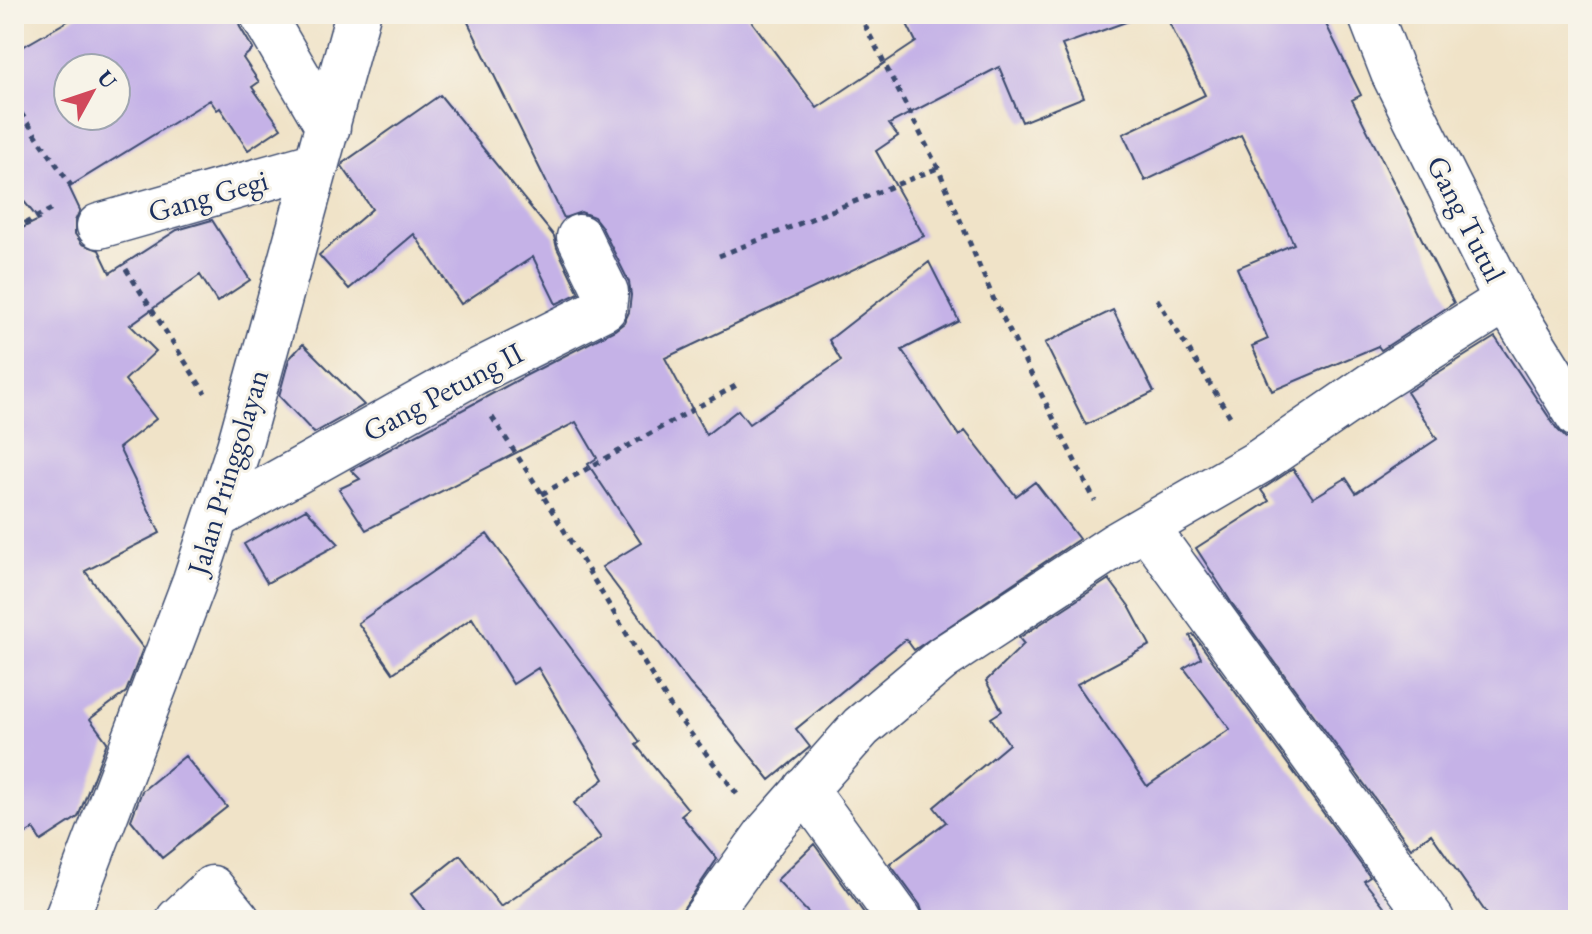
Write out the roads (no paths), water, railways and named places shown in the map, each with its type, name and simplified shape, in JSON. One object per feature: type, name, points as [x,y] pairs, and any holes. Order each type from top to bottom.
[{"type":"street","points":[[262,14],[323,146]]},
{"type":"street","name":"Jalan Pringgolayan","points":[[66,920],[195,580],[239,447],[358,14]]},
{"type":"street","name":"Gang Tutul","points":[[1370,14],[1393,73],[1506,300],[1578,416]]},
{"type":"street","name":"Gang Gegi","points":[[88,211],[323,146]]},
{"type":"street","name":"Gang Petung II","points":[[216,517],[466,377],[604,308],[606,292],[579,237]]},
{"type":"street","points":[[704,920],[767,833],[861,727],[943,658],[1132,536],[1259,462],[1373,384],[1506,300]]},
{"type":"street","points":[[1132,536],[1432,920]]},
{"type":"street","points":[[805,789],[900,920]]},
{"type":"street","points":[[178,920],[212,888],[238,920]]}]
